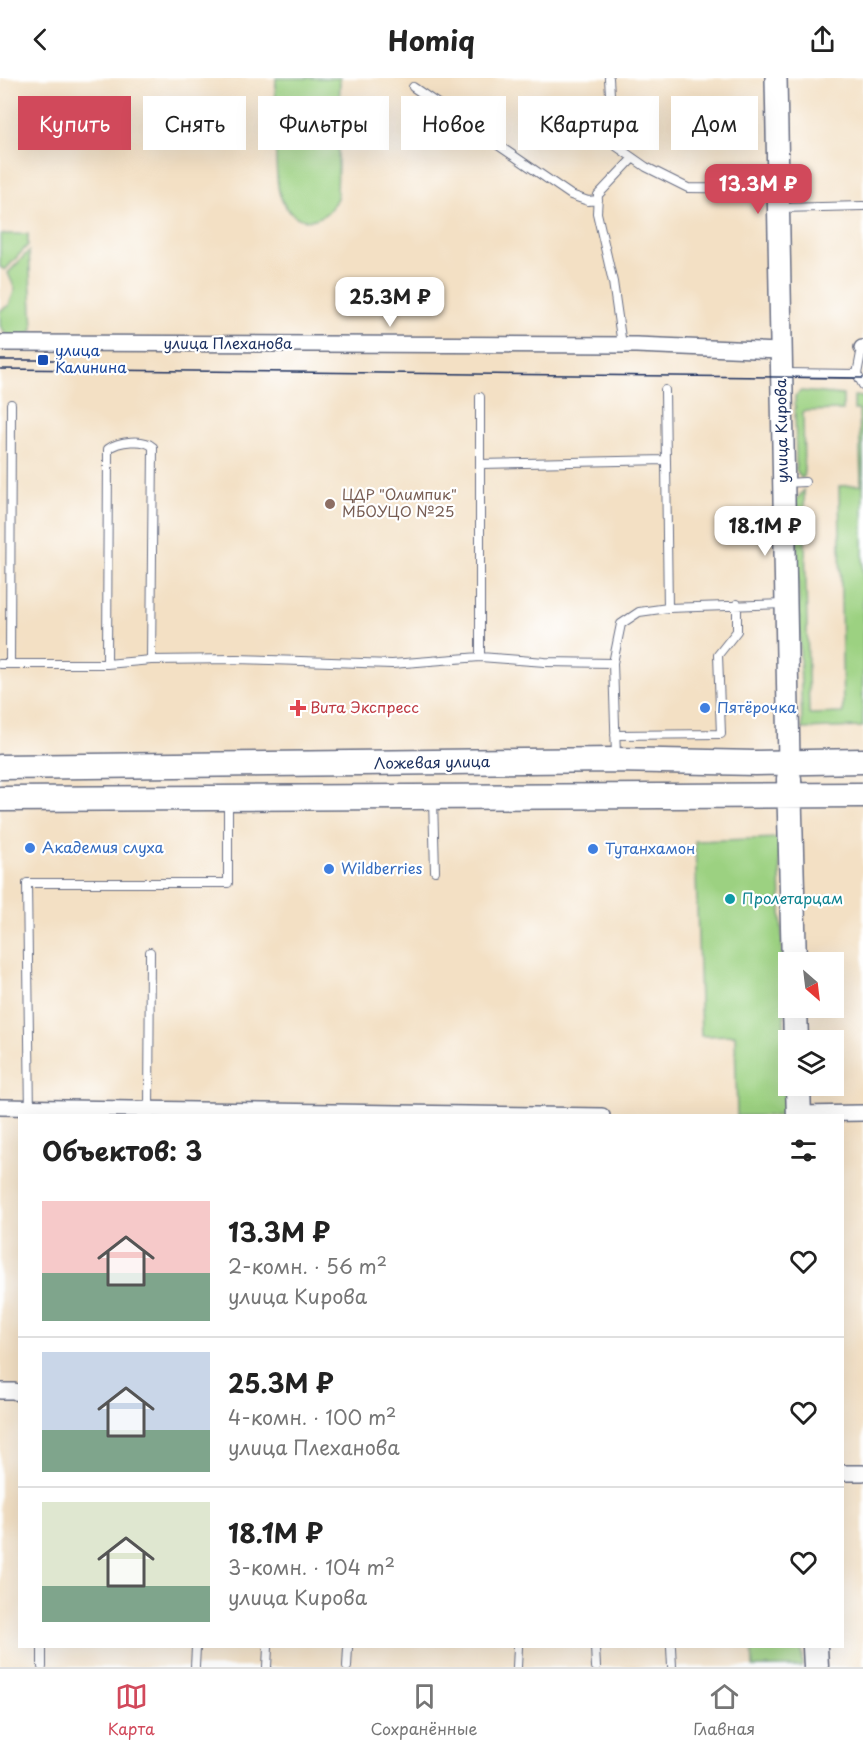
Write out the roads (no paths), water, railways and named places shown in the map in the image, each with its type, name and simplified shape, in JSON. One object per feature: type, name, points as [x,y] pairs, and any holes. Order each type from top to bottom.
[{"type":"main road","name":"улица Кирова","points":[[776,78],[780,373],[794,952]]},
{"type":"main road","name":"Ложевая улица","points":[[0,767],[616,760],[863,761]]},
{"type":"main road","points":[[0,799],[863,795]]},
{"type":"main road","points":[[798,1096],[799,1114]]},
{"type":"main road","points":[[815,1648],[816,1667]]},
{"type":"street","name":"улица Плеханова","points":[[0,343],[622,345],[780,351]]},
{"type":"street","points":[[0,1107],[30,1112],[149,1110],[172,1113],[313,1114]]},
{"type":"street","points":[[831,1114],[863,1113]]},
{"type":"street","points":[[0,1392],[18,1393]]},
{"type":"street","points":[[844,1473],[863,1473]]},
{"type":"lane","points":[[609,78],[613,144],[633,158],[688,188],[863,206]]},
{"type":"lane","points":[[413,87],[571,195],[588,201],[598,200]]},
{"type":"lane","points":[[622,345],[613,282],[597,213],[598,195],[633,158]]},
{"type":"lane","points":[[863,348],[857,374],[863,385]]},
{"type":"lane","points":[[780,373],[857,374]]},
{"type":"lane","points":[[665,390],[668,608]]},
{"type":"lane","points":[[480,397],[480,657]]},
{"type":"lane","points":[[10,662],[11,404]]},
{"type":"lane","points":[[107,664],[108,449],[118,443],[151,443],[153,447],[151,660]]},
{"type":"lane","points":[[480,464],[666,460]]},
{"type":"lane","points":[[783,483],[805,482]]},
{"type":"lane","points":[[615,735],[721,734],[718,655],[737,631],[737,604]]},
{"type":"lane","points":[[616,760],[613,663],[621,624],[639,612],[668,608],[786,604]]},
{"type":"lane","points":[[0,664],[10,662],[107,664],[151,660],[392,664],[480,657],[544,662],[613,663]]},
{"type":"lane","points":[[432,796],[435,871]]},
{"type":"lane","points":[[30,1112],[27,883],[228,883],[228,798]]},
{"type":"lane","points":[[149,1110],[150,952]]},
{"type":"lane","points":[[42,1648],[42,1667]]},
{"type":"lane","points":[[195,1667],[196,1648]]},
{"type":"lane","points":[[267,1667],[268,1648]]},
{"type":"lane","points":[[347,1667],[348,1648]]},
{"type":"lane","points":[[517,1667],[518,1648]]},
{"type":"lane","points":[[595,1648],[596,1667]]},
{"type":"lane","points":[[671,1648],[672,1667]]},
{"type":"tram line","points":[[0,360],[62,360]]},
{"type":"tram line","points":[[0,369],[863,378]]},
{"type":"place","name":"улица Калинина","points":[[43,360]]},
{"type":"place","name":"ЦДР \"Олимпик\" МБОУЦО №25","points":[[330,504]]},
{"type":"place","name":"Вита Экспресс","points":[[298,708]]},
{"type":"place","name":"Пятёрочка","points":[[705,708]]},
{"type":"place","name":"Академия слуха","points":[[30,848]]},
{"type":"place","name":"Тутанхамон","points":[[593,849]]},
{"type":"place","name":"Wildberries","points":[[329,869]]},
{"type":"place","name":"Пролетарцам","points":[[730,899]]}]
